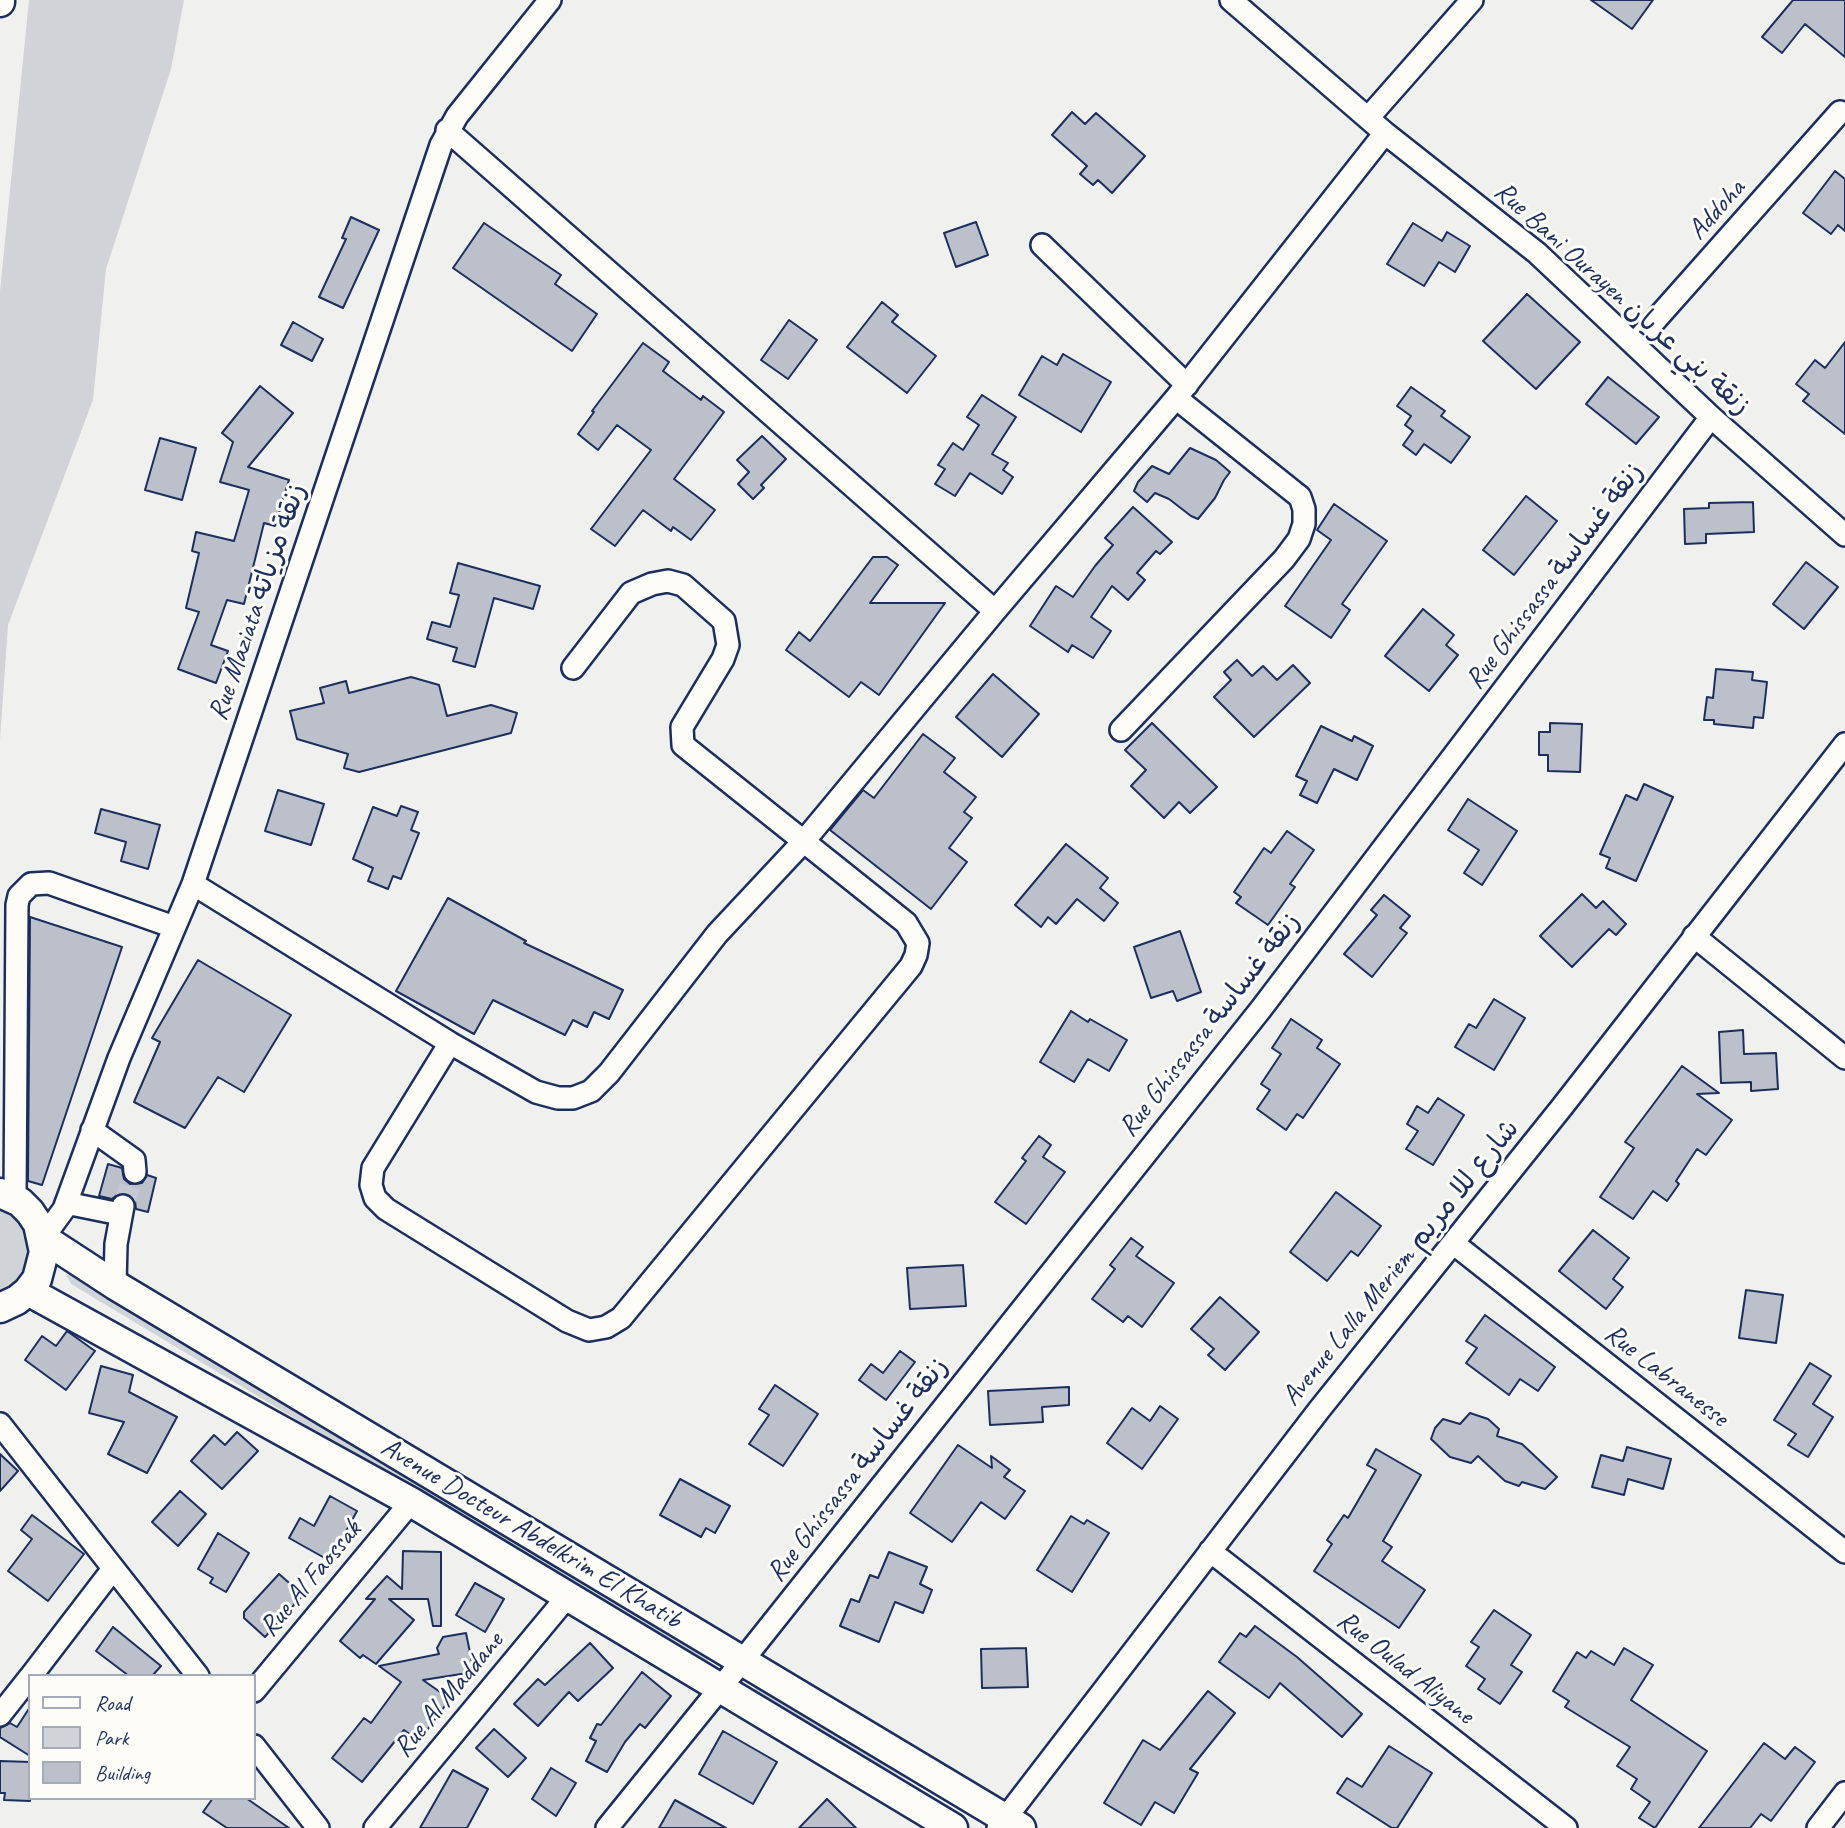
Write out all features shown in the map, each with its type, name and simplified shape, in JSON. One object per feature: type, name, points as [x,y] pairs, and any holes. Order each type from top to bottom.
[{"type":"main road","points":[[1,1310],[28,1291],[42,1266],[44,1252],[38,1224],[30,1212],[7,1196]]},
{"type":"main road","name":"Avenue Docteur Abdelkrim El Khatib","points":[[43,1238],[115,1284],[743,1660],[1008,1825]]},
{"type":"main road","name":"Avenue Docteur Abdelkrim El Khatib","points":[[28,1291],[411,1503],[953,1828]]},
{"type":"street","name":"Rue Maziata زنقة مزياتة","points":[[43,1238],[66,1203],[119,1058],[193,884],[447,130],[550,0]]},
{"type":"street","name":"Rue Bani Ourayen زنقة بني عريان","points":[[1231,0],[1385,133],[1537,253],[1711,417],[1845,536]]},
{"type":"street","points":[[1368,118],[1472,0]]},
{"type":"street","name":"Addoha","points":[[1635,343],[1840,112]]},
{"type":"street","points":[[447,130],[995,611]]},
{"type":"street","points":[[193,884],[450,1043],[536,1092],[558,1098],[573,1098],[591,1091],[610,1073],[717,934],[804,841],[1181,391],[1385,133]]},
{"type":"street","points":[[1042,245],[1181,391],[1300,497],[1304,509],[1304,524],[1299,539],[1284,559],[1121,730]]},
{"type":"street","name":"Rue Ghissassa زنقة غساسة","points":[[607,1828],[1261,1010],[1711,417]]},
{"type":"street","points":[[450,1043],[373,1168],[371,1185],[374,1198],[386,1209],[567,1321],[589,1330],[606,1327],[621,1318],[911,966],[916,955],[918,943],[906,923],[682,745],[682,727],[723,659],[728,645],[724,621],[683,585],[668,581],[631,593],[573,668]]},
{"type":"street","name":"Avenue Lalla Meriem شارع للا مريم","points":[[1008,1825],[1210,1551],[1319,1409],[1587,1076],[1845,744]]},
{"type":"street","points":[[7,1196],[19,896],[31,884],[49,883],[174,927]]},
{"type":"street","points":[[1694,936],[1845,1058]]},
{"type":"street","points":[[92,1130],[134,1160],[135,1172]]},
{"type":"street","points":[[66,1203],[122,1210],[116,1244],[115,1284]]},
{"type":"street","name":"Rue Labranesse","points":[[1453,1243],[1845,1552]]},
{"type":"street","points":[[0,1424],[196,1674]]},
{"type":"street","name":"Rue Al Faossak","points":[[256,1690],[411,1503]]},
{"type":"street","name":"Rue Oulad Aliyane","points":[[1210,1551],[1566,1828]]},
{"type":"street","points":[[32,1674],[113,1569]]},
{"type":"street","name":"Rue Al Maddane","points":[[375,1828],[567,1597]]},
{"type":"street","points":[[0,1715],[28,1679]]},
{"type":"street","points":[[256,1749],[318,1828]]},
{"type":"street","points":[[1818,1828],[1845,1793]]},
{"type":"green space","points":[[29,0],[184,0],[171,69],[106,269],[93,400],[8,625],[0,740],[0,291]]},
{"type":"green space","points":[[0,1209],[13,1215],[25,1228],[31,1244],[30,1262],[22,1278],[9,1290],[0,1293]]},
{"type":"green space","points":[[73,1272],[708,1655],[708,1660],[704,1664],[71,1284],[67,1276]]},
{"type":"green space","points":[[757,1686],[982,1820],[755,1697],[753,1691]]},
{"type":"building","points":[[1591,0],[1653,0],[1632,29]]},
{"type":"building","points":[[1793,0],[1845,0],[1845,57],[1805,24],[1782,53],[1762,37]]},
{"type":"building","points":[[1072,112],[1085,124],[1096,113],[1145,156],[1112,193],[1098,180],[1093,185],[1080,174],[1087,166],[1052,135]]},
{"type":"building","points":[[1835,171],[1845,179],[1845,231],[1838,225],[1831,234],[1803,213]]},
{"type":"building","points":[[351,217],[379,230],[343,308],[319,297],[346,239],[342,238]]},
{"type":"building","points":[[976,222],[988,255],[956,267],[944,233]]},
{"type":"building","points":[[484,223],[561,275],[555,284],[597,314],[572,351],[453,268]]},
{"type":"building","points":[[1413,223],[1442,241],[1447,232],[1470,246],[1455,272],[1439,262],[1424,286],[1387,264]]},
{"type":"building","points":[[1527,294],[1580,342],[1536,389],[1483,341]]},
{"type":"building","points":[[882,302],[898,315],[892,322],[936,356],[907,393],[847,347]]},
{"type":"building","points":[[789,320],[817,340],[788,379],[761,360]]},
{"type":"building","points":[[293,322],[323,339],[312,361],[281,345]]},
{"type":"building","points":[[1845,342],[1845,434],[1803,401],[1809,394],[1796,384],[1815,360],[1825,368]]},
{"type":"building","points":[[643,343],[669,362],[663,371],[701,400],[703,396],[724,412],[674,479],[715,510],[691,540],[673,527],[671,531],[643,510],[615,546],[591,529],[651,450],[617,425],[598,450],[578,434]]},
{"type":"building","points":[[1063,354],[1111,382],[1081,432],[1019,395],[1042,356],[1057,365]]},
{"type":"building","points":[[1608,377],[1659,417],[1636,444],[1586,404]]},
{"type":"building","points":[[260,386],[293,413],[248,467],[289,480],[275,526],[264,523],[244,604],[227,600],[211,645],[228,651],[216,683],[178,669],[199,612],[186,608],[199,553],[192,551],[196,532],[234,541],[249,490],[220,482],[233,442],[222,433]]},
{"type":"building","points":[[1411,387],[1445,411],[1441,416],[1470,437],[1451,463],[1424,444],[1416,455],[1403,445],[1413,431],[1405,425],[1411,416],[1397,406]]},
{"type":"building","points":[[982,395],[1016,417],[992,454],[1008,463],[1003,470],[1013,477],[1002,494],[970,473],[955,496],[935,484],[945,469],[938,465],[953,443],[963,450],[979,425],[967,417]]},
{"type":"building","points":[[762,436],[786,459],[761,485],[764,488],[753,499],[738,484],[749,472],[737,460]]},
{"type":"building","points":[[160,438],[196,448],[182,500],[145,490]]},
{"type":"building","points":[[1190,448],[1216,460],[1230,472],[1215,498],[1198,519],[1169,499],[1155,493],[1147,502],[1134,491],[1152,466],[1169,474]]},
{"type":"building","points":[[1526,496],[1557,521],[1514,575],[1483,550]]},
{"type":"building","points":[[1753,502],[1754,532],[1706,534],[1706,543],[1685,544],[1684,509],[1709,508],[1709,503]]},
{"type":"building","points":[[1334,504],[1387,541],[1342,604],[1350,610],[1331,638],[1285,606],[1331,540],[1317,530]]},
{"type":"building","points":[[1133,507],[1172,542],[1160,554],[1156,551],[1137,573],[1145,580],[1128,600],[1112,586],[1091,617],[1111,631],[1093,658],[1072,645],[1068,652],[1030,626],[1056,586],[1073,597],[1113,545],[1105,538]]},
{"type":"building","points":[[873,557],[887,557],[898,565],[870,603],[945,603],[879,695],[861,682],[849,697],[786,650],[799,632],[810,641]]},
{"type":"building","points":[[1806,562],[1838,587],[1804,629],[1773,604]]},
{"type":"building","points":[[458,563],[540,586],[533,609],[494,598],[475,667],[453,661],[457,648],[427,639],[432,622],[450,627],[459,595],[450,593]]},
{"type":"building","points":[[1423,609],[1454,635],[1446,645],[1458,655],[1429,691],[1385,656]]},
{"type":"building","points":[[1237,660],[1252,676],[1263,666],[1277,680],[1293,665],[1310,683],[1254,737],[1214,697],[1231,680],[1224,672]]},
{"type":"building","points":[[1716,669],[1753,672],[1752,680],[1767,682],[1763,718],[1754,717],[1753,728],[1714,724],[1714,720],[1704,720],[1707,697],[1713,698]]},
{"type":"building","points":[[993,674],[1039,714],[1002,757],[956,717]]},
{"type":"building","points":[[411,677],[439,685],[447,716],[491,705],[517,713],[511,733],[359,772],[344,768],[348,754],[297,739],[290,711],[324,703],[320,688],[346,681],[349,693]]},
{"type":"building","points":[[1152,723],[1217,787],[1190,813],[1179,802],[1164,818],[1131,786],[1146,770],[1125,750]]},
{"type":"building","points":[[1550,723],[1582,724],[1580,772],[1548,771],[1548,755],[1539,755],[1539,732],[1550,732]]},
{"type":"building","points":[[1321,726],[1352,741],[1354,736],[1373,746],[1357,780],[1334,769],[1317,803],[1300,795],[1307,781],[1296,776]]},
{"type":"building","points":[[923,734],[955,758],[944,772],[976,797],[964,812],[972,818],[949,848],[967,862],[931,909],[830,830],[863,790],[874,798]]},
{"type":"building","points":[[1644,784],[1673,797],[1636,881],[1606,868],[1610,858],[1600,854],[1626,795],[1637,800]]},
{"type":"building","points":[[278,790],[324,804],[311,845],[265,831]]},
{"type":"building","points":[[1468,799],[1517,831],[1482,885],[1464,873],[1479,850],[1448,830]]},
{"type":"building","points":[[401,806],[418,812],[411,830],[419,833],[401,879],[393,876],[388,889],[368,881],[373,868],[353,859],[373,807],[397,816]]},
{"type":"building","points":[[101,809],[160,825],[148,869],[121,861],[126,842],[95,833]]},
{"type":"building","points":[[1287,831],[1314,850],[1290,884],[1295,887],[1268,925],[1236,903],[1241,897],[1234,892],[1264,848],[1271,853]]},
{"type":"building","points":[[1066,844],[1108,878],[1100,888],[1118,903],[1104,921],[1077,899],[1056,924],[1048,917],[1041,927],[1015,905]]},
{"type":"building","points":[[1582,894],[1596,908],[1603,901],[1626,924],[1616,935],[1609,929],[1572,967],[1540,936]]},
{"type":"building","points":[[1384,895],[1410,916],[1400,928],[1407,933],[1372,977],[1344,954],[1377,915],[1371,910]]},
{"type":"building","points":[[448,898],[526,941],[524,943],[623,990],[609,1019],[594,1012],[587,1027],[573,1020],[565,1035],[493,1000],[474,1034],[396,991]]},
{"type":"building","points":[[30,917],[122,947],[42,1185],[28,1181]]},
{"type":"building","points":[[1180,931],[1201,992],[1177,1001],[1173,991],[1151,998],[1134,947]]},
{"type":"building","points":[[198,960],[291,1015],[244,1092],[218,1077],[185,1128],[134,1102],[160,1042],[152,1038]]},
{"type":"building","points":[[1494,999],[1525,1018],[1494,1070],[1455,1047],[1469,1024],[1476,1028]]},
{"type":"building","points":[[1071,1011],[1127,1040],[1109,1071],[1088,1059],[1074,1082],[1040,1062]]},
{"type":"building","points":[[1291,1019],[1322,1040],[1317,1048],[1340,1064],[1303,1118],[1297,1114],[1286,1130],[1257,1109],[1270,1090],[1261,1084],[1281,1054],[1272,1048]]},
{"type":"building","points":[[1743,1030],[1744,1054],[1776,1053],[1778,1089],[1751,1091],[1751,1082],[1721,1083],[1719,1032]]},
{"type":"building","points":[[1682,1066],[1719,1093],[1697,1094],[1732,1120],[1706,1155],[1697,1149],[1676,1181],[1679,1184],[1667,1201],[1653,1191],[1633,1219],[1600,1197],[1634,1148],[1625,1142]]},
{"type":"building","points":[[1438,1098],[1464,1115],[1433,1165],[1406,1149],[1418,1131],[1407,1124],[1417,1106],[1428,1113]]},
{"type":"building","points":[[1039,1136],[1051,1145],[1043,1157],[1065,1172],[1026,1224],[995,1202],[1026,1161],[1022,1158]]},
{"type":"building","points":[[108,1164],[122,1168],[124,1179],[130,1184],[142,1183],[147,1175],[156,1178],[148,1212],[136,1209],[135,1201],[126,1193],[118,1194],[112,1199],[99,1196]]},
{"type":"building","points":[[1336,1192],[1381,1226],[1358,1256],[1351,1251],[1327,1281],[1290,1252]]},
{"type":"building","points":[[1593,1230],[1629,1258],[1613,1279],[1623,1287],[1606,1309],[1559,1271]]},
{"type":"building","points":[[1131,1238],[1143,1247],[1136,1256],[1174,1283],[1142,1327],[1128,1316],[1123,1322],[1092,1299],[1115,1269],[1110,1265]]},
{"type":"building","points":[[963,1265],[966,1306],[910,1309],[907,1268]]},
{"type":"building","points":[[1746,1290],[1783,1295],[1776,1343],[1739,1338]]},
{"type":"building","points":[[1220,1297],[1259,1332],[1225,1370],[1208,1355],[1214,1349],[1191,1329]]},
{"type":"building","points":[[1485,1315],[1555,1367],[1538,1391],[1520,1379],[1509,1395],[1466,1363],[1477,1348],[1466,1341]]},
{"type":"building","points":[[67,1331],[95,1351],[66,1390],[25,1360],[42,1336],[56,1346]]},
{"type":"building","points":[[900,1351],[915,1362],[886,1400],[859,1380],[871,1364],[883,1373]]},
{"type":"building","points":[[1810,1363],[1831,1376],[1813,1404],[1833,1417],[1808,1457],[1788,1445],[1796,1434],[1774,1420]]},
{"type":"building","points":[[101,1366],[133,1375],[129,1392],[177,1417],[147,1473],[108,1454],[124,1422],[89,1413]]},
{"type":"building","points":[[775,1385],[818,1414],[783,1466],[749,1444],[769,1415],[759,1409]]},
{"type":"building","points":[[1069,1387],[1069,1405],[1042,1407],[1043,1422],[990,1425],[988,1391]]},
{"type":"building","points":[[1160,1406],[1178,1419],[1142,1469],[1107,1443],[1132,1408],[1150,1421]]},
{"type":"building","points":[[1470,1413],[1488,1419],[1499,1429],[1497,1436],[1522,1444],[1557,1477],[1545,1489],[1522,1482],[1519,1486],[1505,1481],[1478,1456],[1471,1463],[1450,1457],[1431,1439],[1435,1428],[1443,1419],[1460,1424]]},
{"type":"building","points":[[237,1432],[258,1451],[222,1489],[191,1461],[214,1435],[225,1445]]},
{"type":"building","points":[[958,1445],[992,1468],[991,1456],[1010,1470],[1004,1477],[1025,1491],[1005,1519],[981,1502],[952,1542],[910,1513]]},
{"type":"building","points":[[1627,1447],[1671,1459],[1663,1489],[1628,1479],[1624,1495],[1592,1487],[1601,1455],[1623,1461]]},
{"type":"building","points":[[1376,1449],[1421,1475],[1383,1541],[1392,1547],[1382,1561],[1425,1590],[1399,1628],[1314,1571],[1332,1544],[1327,1540],[1344,1515],[1348,1518],[1376,1470],[1367,1465]]},
{"type":"building","points":[[0,1454],[18,1471],[0,1491]]},
{"type":"building","points":[[680,1479],[730,1506],[715,1533],[706,1528],[701,1537],[660,1515]]},
{"type":"building","points":[[180,1491],[206,1514],[178,1546],[152,1522]]},
{"type":"building","points":[[330,1496],[357,1511],[330,1561],[289,1538],[300,1518],[314,1526]]},
{"type":"building","points":[[32,1515],[84,1554],[48,1601],[8,1571],[32,1539],[21,1530]]},
{"type":"building","points":[[1071,1516],[1084,1524],[1087,1520],[1109,1533],[1072,1592],[1037,1570]]},
{"type":"building","points":[[218,1533],[249,1553],[226,1592],[210,1583],[213,1578],[198,1569]]},
{"type":"building","points":[[403,1551],[441,1552],[441,1626],[433,1626],[428,1599],[389,1599],[414,1620],[376,1664],[363,1655],[360,1658],[340,1641],[375,1599],[366,1599],[387,1576],[402,1589]]},
{"type":"building","points":[[889,1552],[927,1567],[920,1584],[932,1590],[923,1613],[895,1602],[879,1642],[840,1626],[851,1599],[859,1602],[870,1575],[878,1578]]},
{"type":"building","points":[[279,1574],[303,1595],[265,1637],[244,1618],[244,1612]]},
{"type":"building","points":[[475,1583],[504,1599],[485,1632],[456,1615]]},
{"type":"building","points":[[1494,1610],[1531,1635],[1511,1665],[1522,1672],[1500,1704],[1478,1689],[1485,1679],[1466,1666],[1479,1647],[1471,1642]]},
{"type":"building","points":[[1255,1626],[1297,1657],[1362,1714],[1342,1737],[1280,1683],[1269,1698],[1219,1662],[1240,1633],[1246,1637]]},
{"type":"building","points":[[113,1627],[161,1666],[154,1674],[126,1674],[96,1651]]},
{"type":"building","points":[[466,1633],[474,1672],[423,1680],[450,1699],[419,1741],[404,1730],[362,1782],[332,1758],[364,1718],[371,1723],[401,1682],[379,1666],[439,1654],[437,1648],[443,1637]]},
{"type":"building","points":[[590,1643],[613,1668],[578,1701],[569,1692],[538,1726],[514,1704],[538,1679],[545,1685]]},
{"type":"building","points":[[1026,1648],[1028,1687],[982,1688],[981,1649]]},
{"type":"building","points":[[1624,1648],[1653,1665],[1631,1700],[1707,1751],[1655,1828],[1639,1818],[1650,1802],[1631,1789],[1637,1779],[1617,1766],[1630,1747],[1565,1707],[1569,1701],[1553,1691],[1577,1652],[1586,1658],[1591,1651],[1614,1665]]},
{"type":"building","points":[[642,1672],[671,1696],[645,1728],[640,1724],[625,1742],[607,1772],[586,1761],[596,1741],[590,1738],[597,1724],[601,1725]]},
{"type":"building","points":[[1208,1691],[1235,1713],[1190,1769],[1198,1773],[1174,1813],[1155,1802],[1141,1825],[1104,1803],[1143,1740],[1160,1750]]},
{"type":"building","points":[[28,1710],[28,1755],[0,1737],[0,1728],[10,1723],[17,1727]]},
{"type":"building","points":[[494,1729],[526,1758],[508,1777],[476,1748]]},
{"type":"building","points":[[723,1731],[777,1762],[753,1804],[699,1774]]},
{"type":"building","points":[[1764,1743],[1785,1759],[1795,1747],[1815,1762],[1771,1821],[1761,1814],[1750,1828],[1699,1828]]},
{"type":"building","points":[[1389,1746],[1432,1773],[1397,1828],[1392,1828],[1337,1793],[1347,1778],[1362,1787]]},
{"type":"building","points":[[0,1761],[28,1762],[30,1801],[4,1800],[5,1793],[0,1793]]},
{"type":"building","points":[[551,1768],[576,1783],[556,1816],[532,1799]]},
{"type":"building","points":[[453,1770],[488,1789],[467,1828],[420,1828]]},
{"type":"building","points":[[827,1799],[856,1828],[799,1828]]},
{"type":"building","points":[[212,1800],[249,1800],[289,1828],[227,1828],[203,1812]]},
{"type":"building","points":[[675,1800],[726,1828],[659,1828]]},
{"type":"tunnel","points":[[123,1206],[135,1172]]}]
